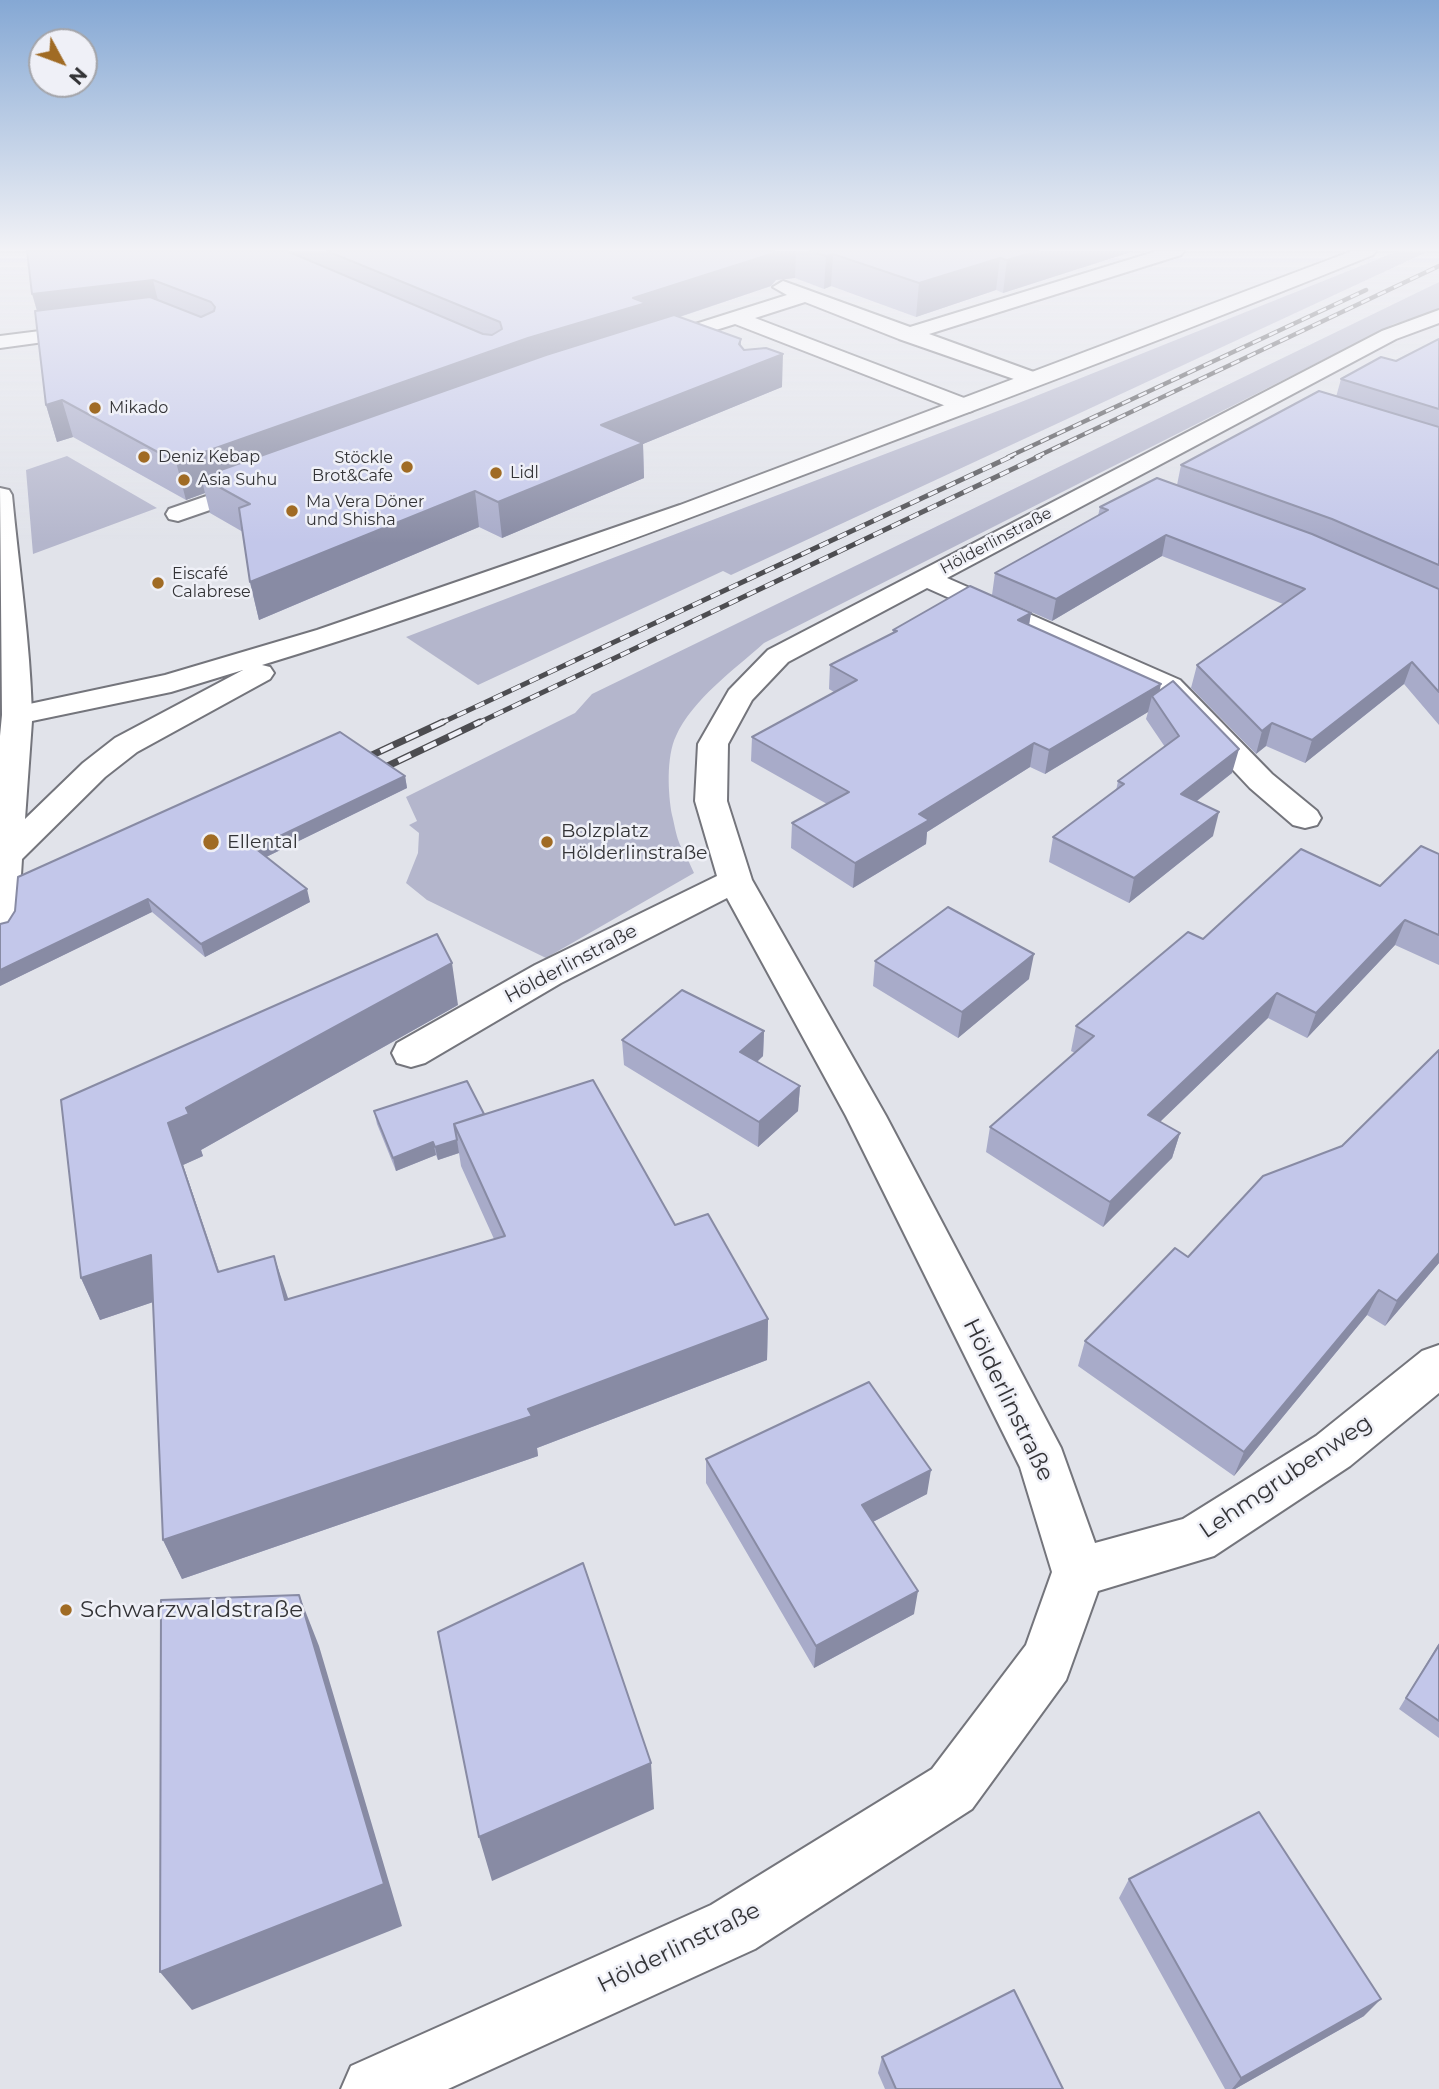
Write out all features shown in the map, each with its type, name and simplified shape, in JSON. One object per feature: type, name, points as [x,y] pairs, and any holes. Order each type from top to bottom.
[{"type":"street","points":[[631,351],[639,348]]},
{"type":"street","points":[[701,348],[705,350]]},
{"type":"street","points":[[813,348],[964,406]]},
{"type":"street","points":[[791,360],[827,348]]},
{"type":"street","points":[[946,348],[1034,380]]},
{"type":"street","points":[[4,712],[171,682],[327,636],[676,515],[1115,348]]},
{"type":"street","name":"Hölderlinstraße","points":[[374,2089],[733,1927],[952,1789],[1048,1661],[1078,1572],[1044,1464],[866,1116],[735,880],[711,801],[713,744],[739,696],[778,656],[926,578],[1137,481],[1295,395],[1368,348]]},
{"type":"street","points":[[178,514],[281,477]]},
{"type":"street","points":[[0,495],[5,571],[16,648],[4,712],[4,851],[0,924]]},
{"type":"street","points":[[926,578],[1170,686],[1261,781],[1305,818]]},
{"type":"street","points":[[4,851],[94,770],[126,745],[327,636]]},
{"type":"street","name":"Hölderlinstraße","points":[[411,1053],[548,974],[735,880]]},
{"type":"street","name":"Lehmgrubenweg","points":[[1078,1572],[1196,1539],[1333,1451],[1439,1365]]},
{"type":"shaded area","points":[[1155,348],[1219,348],[731,575],[723,571],[478,685],[406,637]]},
{"type":"shaded area","points":[[1302,348],[1346,348],[764,643],[692,710],[673,745],[669,776],[672,815],[680,844],[691,858],[688,860],[694,873],[546,958],[427,900],[406,883],[418,853],[419,833],[409,825],[417,821],[406,797],[575,713],[592,694]]},
{"type":"shaded area","points":[[67,456],[157,508],[33,554],[26,470]]},
{"type":"building","points":[[39,348],[498,348],[176,462],[62,400],[46,405]]},
{"type":"building","points":[[567,348],[767,348],[783,354],[601,425],[643,443],[498,502],[475,491],[250,582],[239,508],[250,504],[201,477]]},
{"type":"building","points":[[1420,348],[1439,348],[1439,409],[1341,379],[1381,357],[1396,361]]},
{"type":"building","points":[[1319,391],[1439,427],[1439,565],[1332,519],[1181,465]]},
{"type":"building","points":[[1157,478],[1312,534],[1439,589],[1439,692],[1412,662],[1312,740],[1272,723],[1262,731],[1197,665],[1305,589],[1166,535],[1056,599],[995,573],[1108,510],[1100,507]]},
{"type":"building","points":[[970,586],[1031,613],[1018,620],[1161,684],[1049,750],[1034,743],[919,814],[929,820],[855,863],[792,823],[849,792],[752,737],[857,680],[830,665],[897,631],[893,630]]},
{"type":"building","points":[[1173,681],[1239,749],[1181,794],[1219,812],[1134,878],[1053,837],[1124,784],[1118,781],[1179,736],[1152,696]]},
{"type":"building","points":[[340,732],[405,776],[255,848],[307,889],[201,944],[148,899],[0,970],[0,924],[8,922],[15,911],[18,877]]},
{"type":"building","points":[[1421,846],[1439,854],[1439,935],[1405,920],[1316,1013],[1277,993],[1148,1115],[1180,1133],[1110,1202],[990,1127],[1094,1036],[1076,1026],[1188,932],[1203,939],[1301,849],[1380,886]]},
{"type":"building","points":[[948,907],[1034,954],[962,1012],[875,961]]},
{"type":"building","points":[[437,934],[452,963],[186,1108],[189,1114],[168,1123],[218,1272],[274,1256],[285,1300],[505,1236],[454,1124],[593,1080],[675,1225],[708,1214],[768,1319],[528,1409],[532,1416],[163,1540],[151,1255],[81,1278],[61,1100]]},
{"type":"building","points":[[682,990],[764,1031],[740,1052],[800,1086],[759,1122],[622,1040]]},
{"type":"building","points":[[1439,1050],[1439,1253],[1397,1301],[1379,1290],[1244,1452],[1085,1341],[1175,1248],[1188,1257],[1263,1176],[1342,1146]]},
{"type":"building","points":[[467,1081],[484,1114],[454,1124],[457,1140],[435,1147],[433,1142],[393,1158],[374,1111]]},
{"type":"building","points":[[869,1382],[931,1470],[862,1505],[918,1591],[816,1646],[706,1459]]},
{"type":"building","points":[[583,1563],[651,1763],[479,1837],[438,1632]]},
{"type":"building","points":[[299,1595],[384,1884],[160,1972],[161,1600]]},
{"type":"building","points":[[1439,1645],[1439,1721],[1406,1698]]},
{"type":"building","points":[[1259,1812],[1381,1999],[1241,2078],[1129,1879]]},
{"type":"building","points":[[1014,1990],[1063,2089],[896,2089],[882,2057]]},
{"type":"railway","points":[[1008,457],[1241,348]]},
{"type":"railway","points":[[1036,457],[1265,348]]},
{"type":"railway","points":[[439,724],[1012,456]]},
{"type":"railway","points":[[476,724],[1040,456]]},
{"type":"railway","points":[[355,763],[443,722]]},
{"type":"railway","points":[[373,773],[480,722]]},
{"type":"place","name":"Mikado","points":[[95,408]]},
{"type":"place","name":"Deniz Kebap","points":[[144,457]]},
{"type":"place","name":"Stöckle Brot&Cafe","points":[[407,467]]},
{"type":"place","name":"Lidl","points":[[496,473]]},
{"type":"place","name":"Asia Suhu","points":[[184,480]]},
{"type":"place","name":"Ma Vera Döner und Shisha","points":[[292,511]]},
{"type":"place","name":"Eiscafé Calabrese","points":[[158,583]]},
{"type":"place","name":"Ellental","points":[[211,842]]},
{"type":"place","name":"Bolzplatz Hölderlinstraße","points":[[547,842]]},
{"type":"place","name":"Schwarzwaldstraße","points":[[66,1610]]}]
